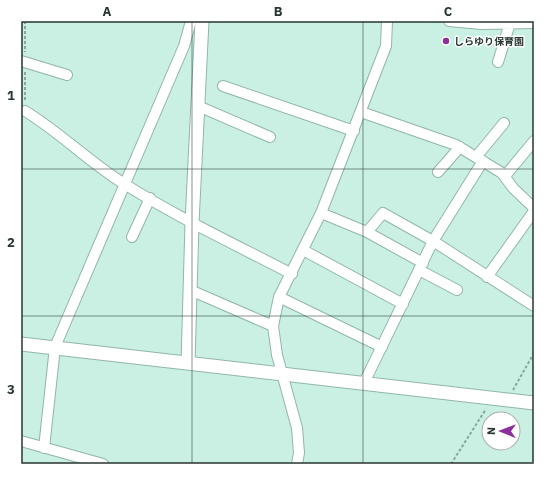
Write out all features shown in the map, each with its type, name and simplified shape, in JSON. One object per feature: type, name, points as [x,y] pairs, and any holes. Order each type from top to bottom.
[{"type":"street","points":[[44,448],[55,347],[184,46],[191,21]]},
{"type":"street","points":[[188,363],[192,223],[202,21]]},
{"type":"street","points":[[298,464],[299,453],[297,428],[282,373],[273,326],[280,296],[322,213],[386,46],[387,21]]},
{"type":"street","points":[[449,21],[510,23],[534,22]]},
{"type":"street","points":[[498,62],[510,23]]},
{"type":"street","points":[[21,62],[67,75]]},
{"type":"street","points":[[223,86],[354,131]]},
{"type":"street","points":[[198,106],[270,137]]},
{"type":"street","points":[[25,111],[41,121],[124,184],[192,223],[292,274]]},
{"type":"street","points":[[361,112],[460,147],[505,176],[513,188],[534,208]]},
{"type":"street","points":[[364,383],[433,240],[479,159],[504,123]]},
{"type":"street","points":[[505,176],[534,140]]},
{"type":"street","points":[[438,172],[460,147]]},
{"type":"street","points":[[132,237],[150,198]]},
{"type":"street","points":[[487,277],[534,211]]},
{"type":"street","points":[[322,213],[367,232],[457,290]]},
{"type":"street","points":[[367,232],[383,213],[433,240],[487,277],[534,306]]},
{"type":"street","points":[[304,250],[403,304]]},
{"type":"street","points":[[190,290],[273,326]]},
{"type":"street","points":[[280,296],[382,347]]},
{"type":"street","points":[[21,344],[534,403]]},
{"type":"street","points":[[21,441],[103,464]]},
{"type":"path","points":[[508,400],[534,353]]},
{"type":"path","points":[[451,464],[492,399]]},
{"type":"place","name":"しらゆり保育園","points":[[446,41]]}]
